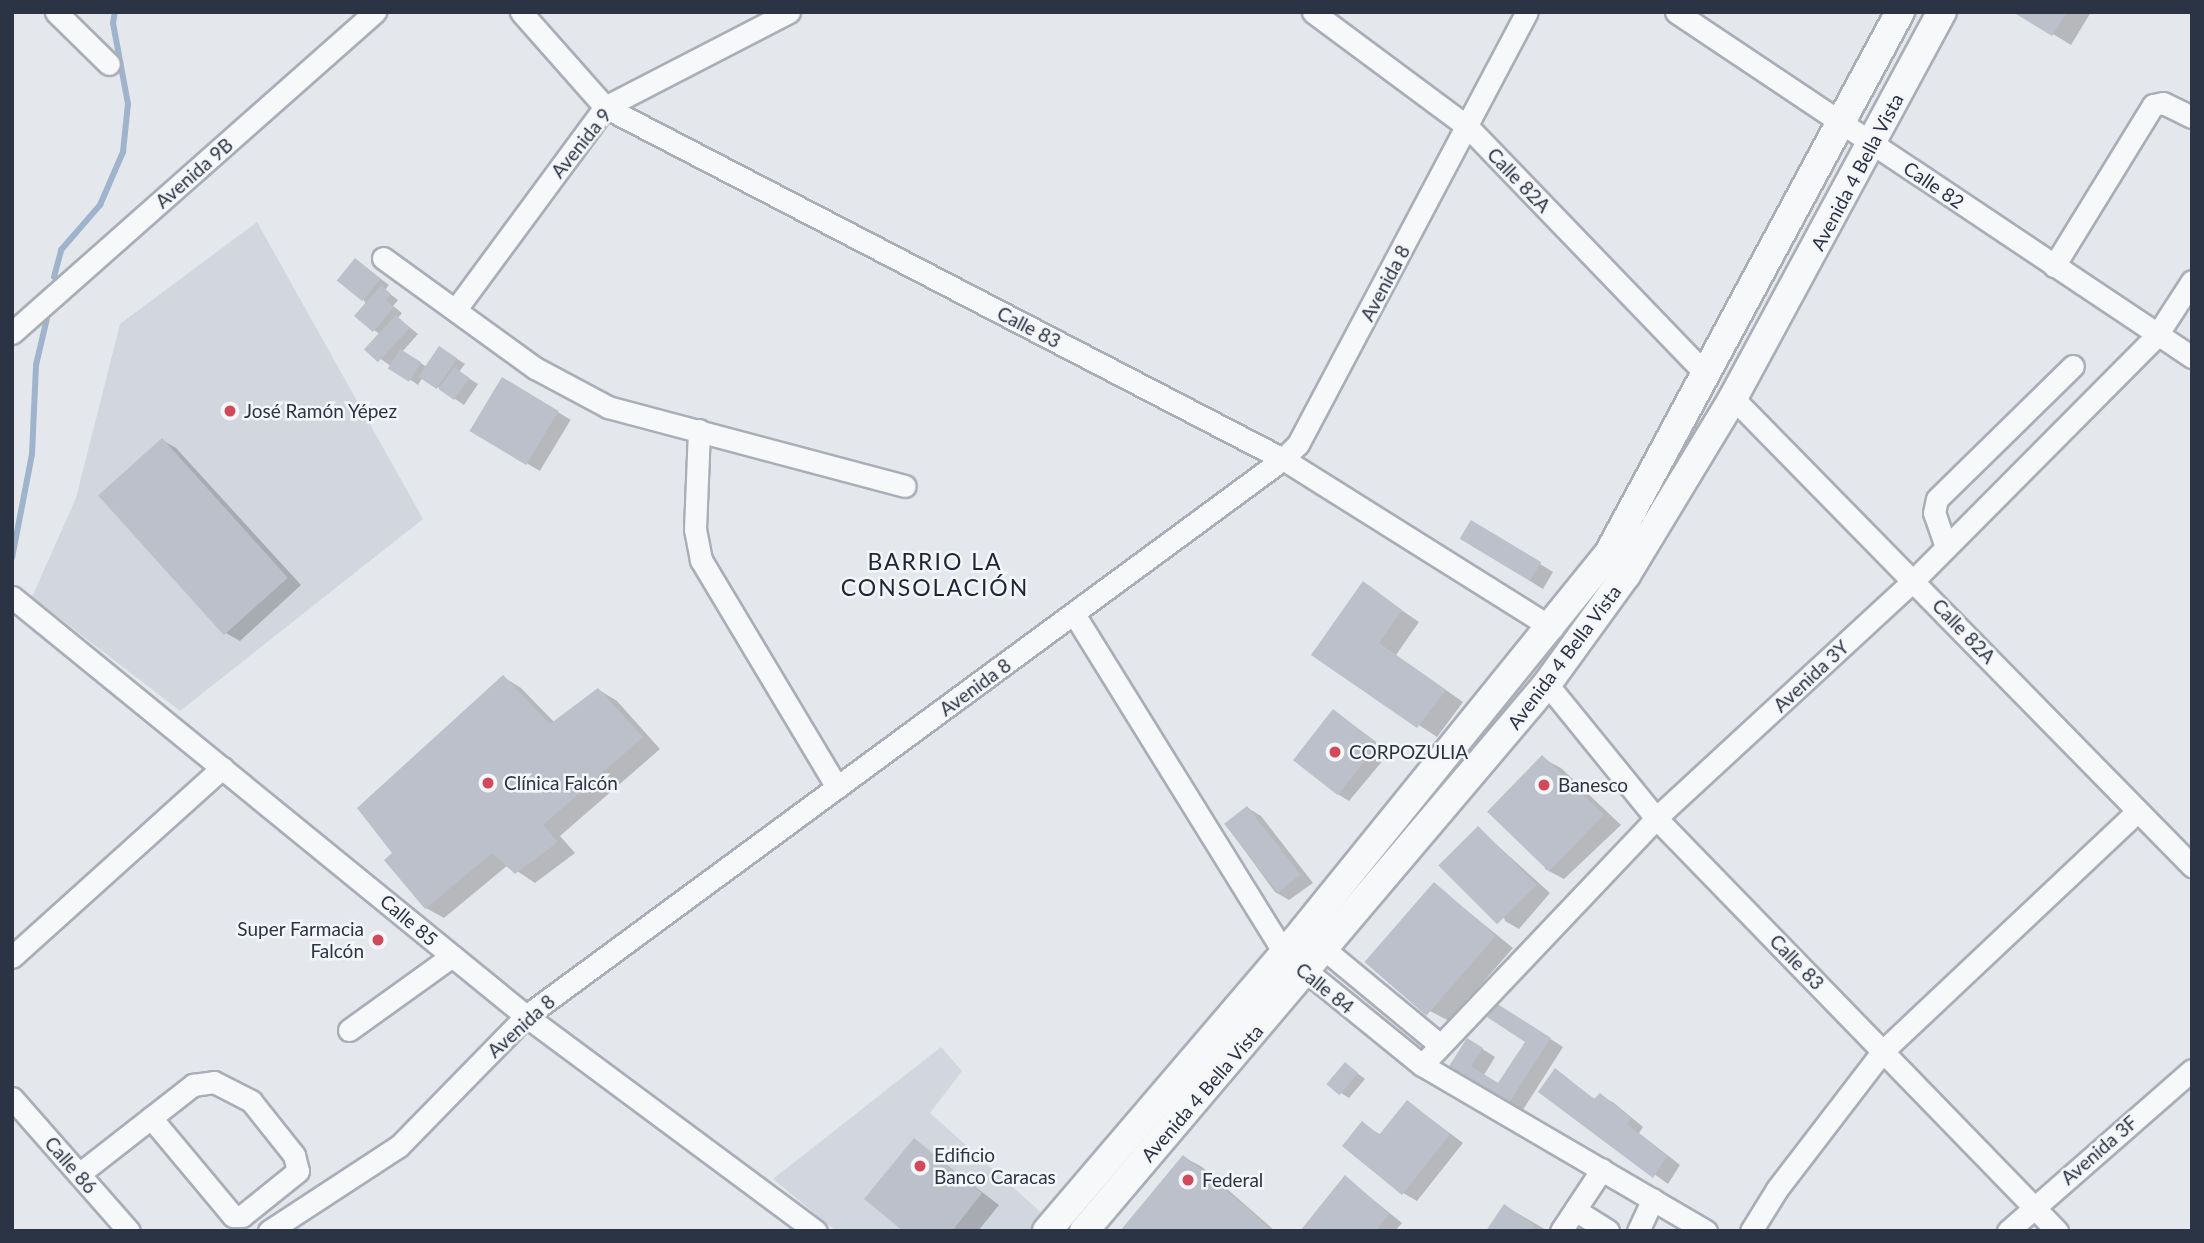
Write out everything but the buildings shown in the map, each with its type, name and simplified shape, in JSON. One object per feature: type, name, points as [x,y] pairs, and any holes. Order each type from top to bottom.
[{"type":"street","points":[[56,12],[108,64]]},
{"type":"street","name":"Avenida 9B","points":[[12,333],[375,12]]},
{"type":"street","name":"Calle 83","points":[[521,12],[605,107],[1283,459],[1552,628]]},
{"type":"street","name":"Avenida 9","points":[[456,309],[605,107],[789,12]]},
{"type":"street","name":"Calle 82A","points":[[1313,12],[1469,128],[1704,372]]},
{"type":"street","name":"Avenida 8","points":[[269,1231],[399,1146],[526,1016],[1283,459],[1298,444],[1469,128],[1527,12]]},
{"type":"street","name":"Calle 82","points":[[1676,12],[2192,357]]},
{"type":"street","name":"Avenida 4 Bella Vista","points":[[1047,1231],[1303,931],[1552,628],[1608,555],[1704,372],[1900,12]]},
{"type":"street","name":"Avenida 4 Bella Vista","points":[[1084,1231],[1325,950],[1547,684],[1626,575],[1733,398],[1873,144],[1942,12]]},
{"type":"street","points":[[2054,266],[2152,105],[2163,103],[2192,117]]},
{"type":"street","points":[[383,258],[534,368],[608,407],[905,486]]},
{"type":"street","name":"Avenida 3Y","points":[[1422,1065],[1656,818],[1914,580],[2157,335],[2192,281]]},
{"type":"street","points":[[1946,547],[1934,513],[1937,499],[2073,366]]},
{"type":"street","name":"Calle 82A","points":[[1733,398],[2192,866]]},
{"type":"street","points":[[699,430],[695,529],[701,560],[837,787]]},
{"type":"street","name":"Calle 85","points":[[12,597],[526,1016],[816,1231]]},
{"type":"street","name":"Calle 84","points":[[1074,614],[1283,953],[1422,1065],[1706,1231]]},
{"type":"street","name":"Calle 83","points":[[1547,684],[1656,818],[2035,1205],[2057,1231]]},
{"type":"street","points":[[12,957],[222,768]]},
{"type":"street","points":[[1751,1231],[1777,1189],[1883,1051],[2138,811]]},
{"type":"street","name":"Calle 84","points":[[1303,931],[1440,1045]]},
{"type":"street","points":[[349,1030],[452,956]]},
{"type":"street","name":"Avenida 3F","points":[[2008,1231],[2192,1070]]},
{"type":"street","points":[[79,1174],[193,1084],[214,1082],[227,1086],[251,1101],[294,1155],[298,1171],[242,1216],[233,1216],[151,1118]]},
{"type":"street","name":"Calle 86","points":[[12,1098],[129,1231]]},
{"type":"street","points":[[1561,1231],[1602,1169]]},
{"type":"street","points":[[1638,1231],[1653,1199]]},
{"type":"street","points":[[1575,1210],[1608,1231]]},
{"type":"shaded area","name":"José Ramón Yépez","points":[[257,222],[423,519],[180,711],[32,597],[76,498],[120,324]]},
{"type":"shaded area","points":[[941,1047],[962,1071],[930,1113],[1044,1215],[1030,1231],[836,1231],[773,1179]]},
{"type":"waterway","points":[[54,277],[61,250],[100,205],[123,152],[128,104],[113,23],[115,12]]},
{"type":"waterway","points":[[12,558],[32,454],[36,365],[47,318]]},
{"type":"place","name":"José Ramón Yépez","points":[[230,411]]},
{"type":"place","name":"CORPOZULIA","points":[[1335,752]]},
{"type":"place","name":"Clínica Falcón","points":[[488,783]]},
{"type":"place","name":"Banesco","points":[[1544,785]]},
{"type":"place","name":"Super Farmacia Falcón","points":[[378,940]]},
{"type":"place","name":"Edificio Banco Caracas","points":[[920,1166]]},
{"type":"place","name":"Federal","points":[[1188,1180]]},
{"type":"district","name":"BARRIO LA CONSOLACIÓN","points":[[935,574]]}]
